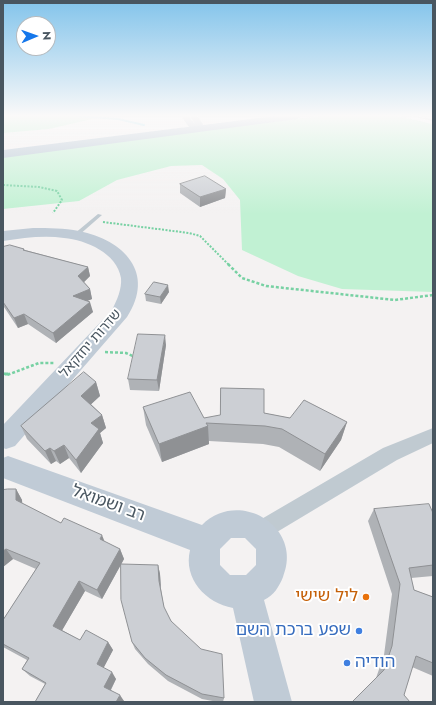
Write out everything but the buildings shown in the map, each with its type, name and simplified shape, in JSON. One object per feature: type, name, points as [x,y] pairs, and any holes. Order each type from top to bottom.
[{"type":"main road","points":[[3,154],[31,149]]},
{"type":"street","name":"שדרות יחזקאל","points":[[3,236],[35,232],[96,241],[108,248],[125,264],[130,276],[130,290],[120,313],[89,349],[4,432]]},
{"type":"street","name":"שדרות יחזקאל","points":[[3,243],[32,238],[73,238]]},
{"type":"street","points":[[5,470],[14,454],[11,443],[4,432],[58,363],[106,312],[116,290],[116,278],[112,268],[97,252],[73,238]]},
{"type":"street","points":[[260,532],[390,454],[433,435]]},
{"type":"street","name":"רב ושמואל","points":[[5,470],[208,542]]},
{"type":"street","points":[[231,524],[251,526],[260,532],[268,541],[272,553],[272,566],[267,578],[258,587],[246,592],[236,593],[225,590],[215,583],[208,574],[204,553],[213,534],[221,528],[231,524]]},
{"type":"street","points":[[246,592],[273,702]]},
{"type":"lane","points":[[73,238],[100,215]]},
{"type":"path","points":[[3,185],[38,187],[57,191],[62,200],[53,213]]},
{"type":"path","points":[[93,221],[188,233],[200,236],[242,278],[266,286],[395,300],[433,295]]},
{"type":"path","points":[[89,349],[101,352],[126,353],[137,358]]},
{"type":"path","points":[[3,373],[8,375],[39,363],[58,363]]},
{"type":"green space","points":[[60,149],[433,149],[433,292],[342,289],[298,276],[242,250],[240,200],[223,179],[202,165],[171,166],[117,180],[79,201],[3,209],[3,157]]},
{"type":"place","name":"ליל שישי","points":[[366,597]]},
{"type":"place","name":"שפע ברכת השם","points":[[359,631]]},
{"type":"place","name":"הודיה","points":[[347,663]]}]
